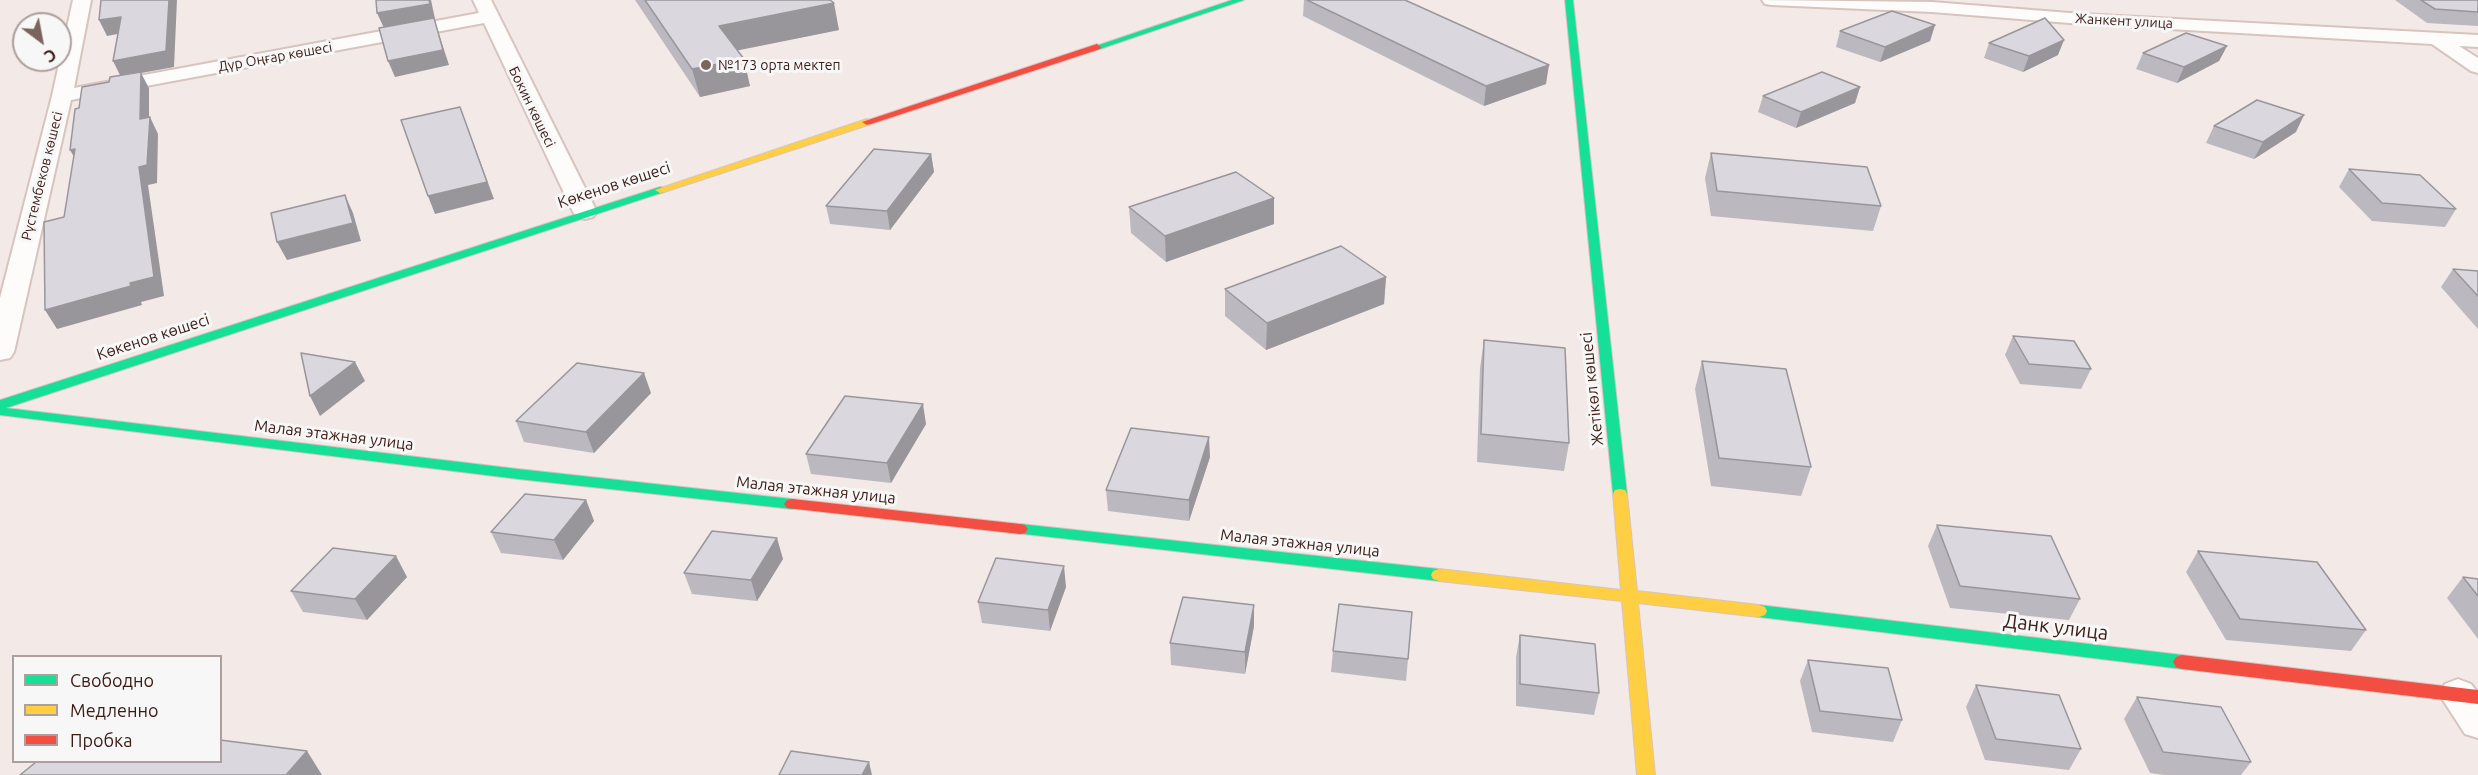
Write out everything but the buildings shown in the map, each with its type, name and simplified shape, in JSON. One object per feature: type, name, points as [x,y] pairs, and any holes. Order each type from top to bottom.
[{"type":"street","name":"Рүстембеков көшесі","points":[[0,352],[62,96],[82,0]]},
{"type":"street","name":"Көкенов көшесі","points":[[0,405],[1239,0]]},
{"type":"street","name":"Жетікөл көшесі","points":[[1569,0],[1646,775]]},
{"type":"street","name":"Жанкент улица","points":[[1771,0],[1932,7],[2082,19],[2478,41]]},
{"type":"street","name":"Дүр Оңғар көшесі","points":[[62,96],[485,9]]},
{"type":"street","name":"Бокин көшесі","points":[[485,9],[585,212]]},
{"type":"street","points":[[2437,39],[2478,68]]},
{"type":"street","name":"Малая этажная улица","points":[[0,411],[518,474],[1630,596]]},
{"type":"street","name":"Данк улица","points":[[1630,596],[2471,705]]},
{"type":"traffic: fast","points":[[1097,47],[1240,0]]},
{"type":"traffic: fast","points":[[1569,0],[1620,494]]},
{"type":"traffic: fast","points":[[0,405],[660,190]]},
{"type":"traffic: fast","points":[[0,411],[518,474],[792,504]]},
{"type":"traffic: fast","points":[[1020,529],[1439,575]]},
{"type":"traffic: fast","points":[[1759,611],[2182,662]]},
{"type":"traffic: slow","points":[[660,190],[867,122]]},
{"type":"traffic: slow","points":[[1620,494],[1646,775]]},
{"type":"traffic: slow","points":[[1439,575],[1759,611]]},
{"type":"traffic: jam","points":[[867,122],[1097,47]]},
{"type":"traffic: jam","points":[[792,504],[1020,529]]},
{"type":"traffic: jam","points":[[2182,662],[2478,697]]},
{"type":"place","name":"№173 орта мектеп","points":[[706,65]]}]
